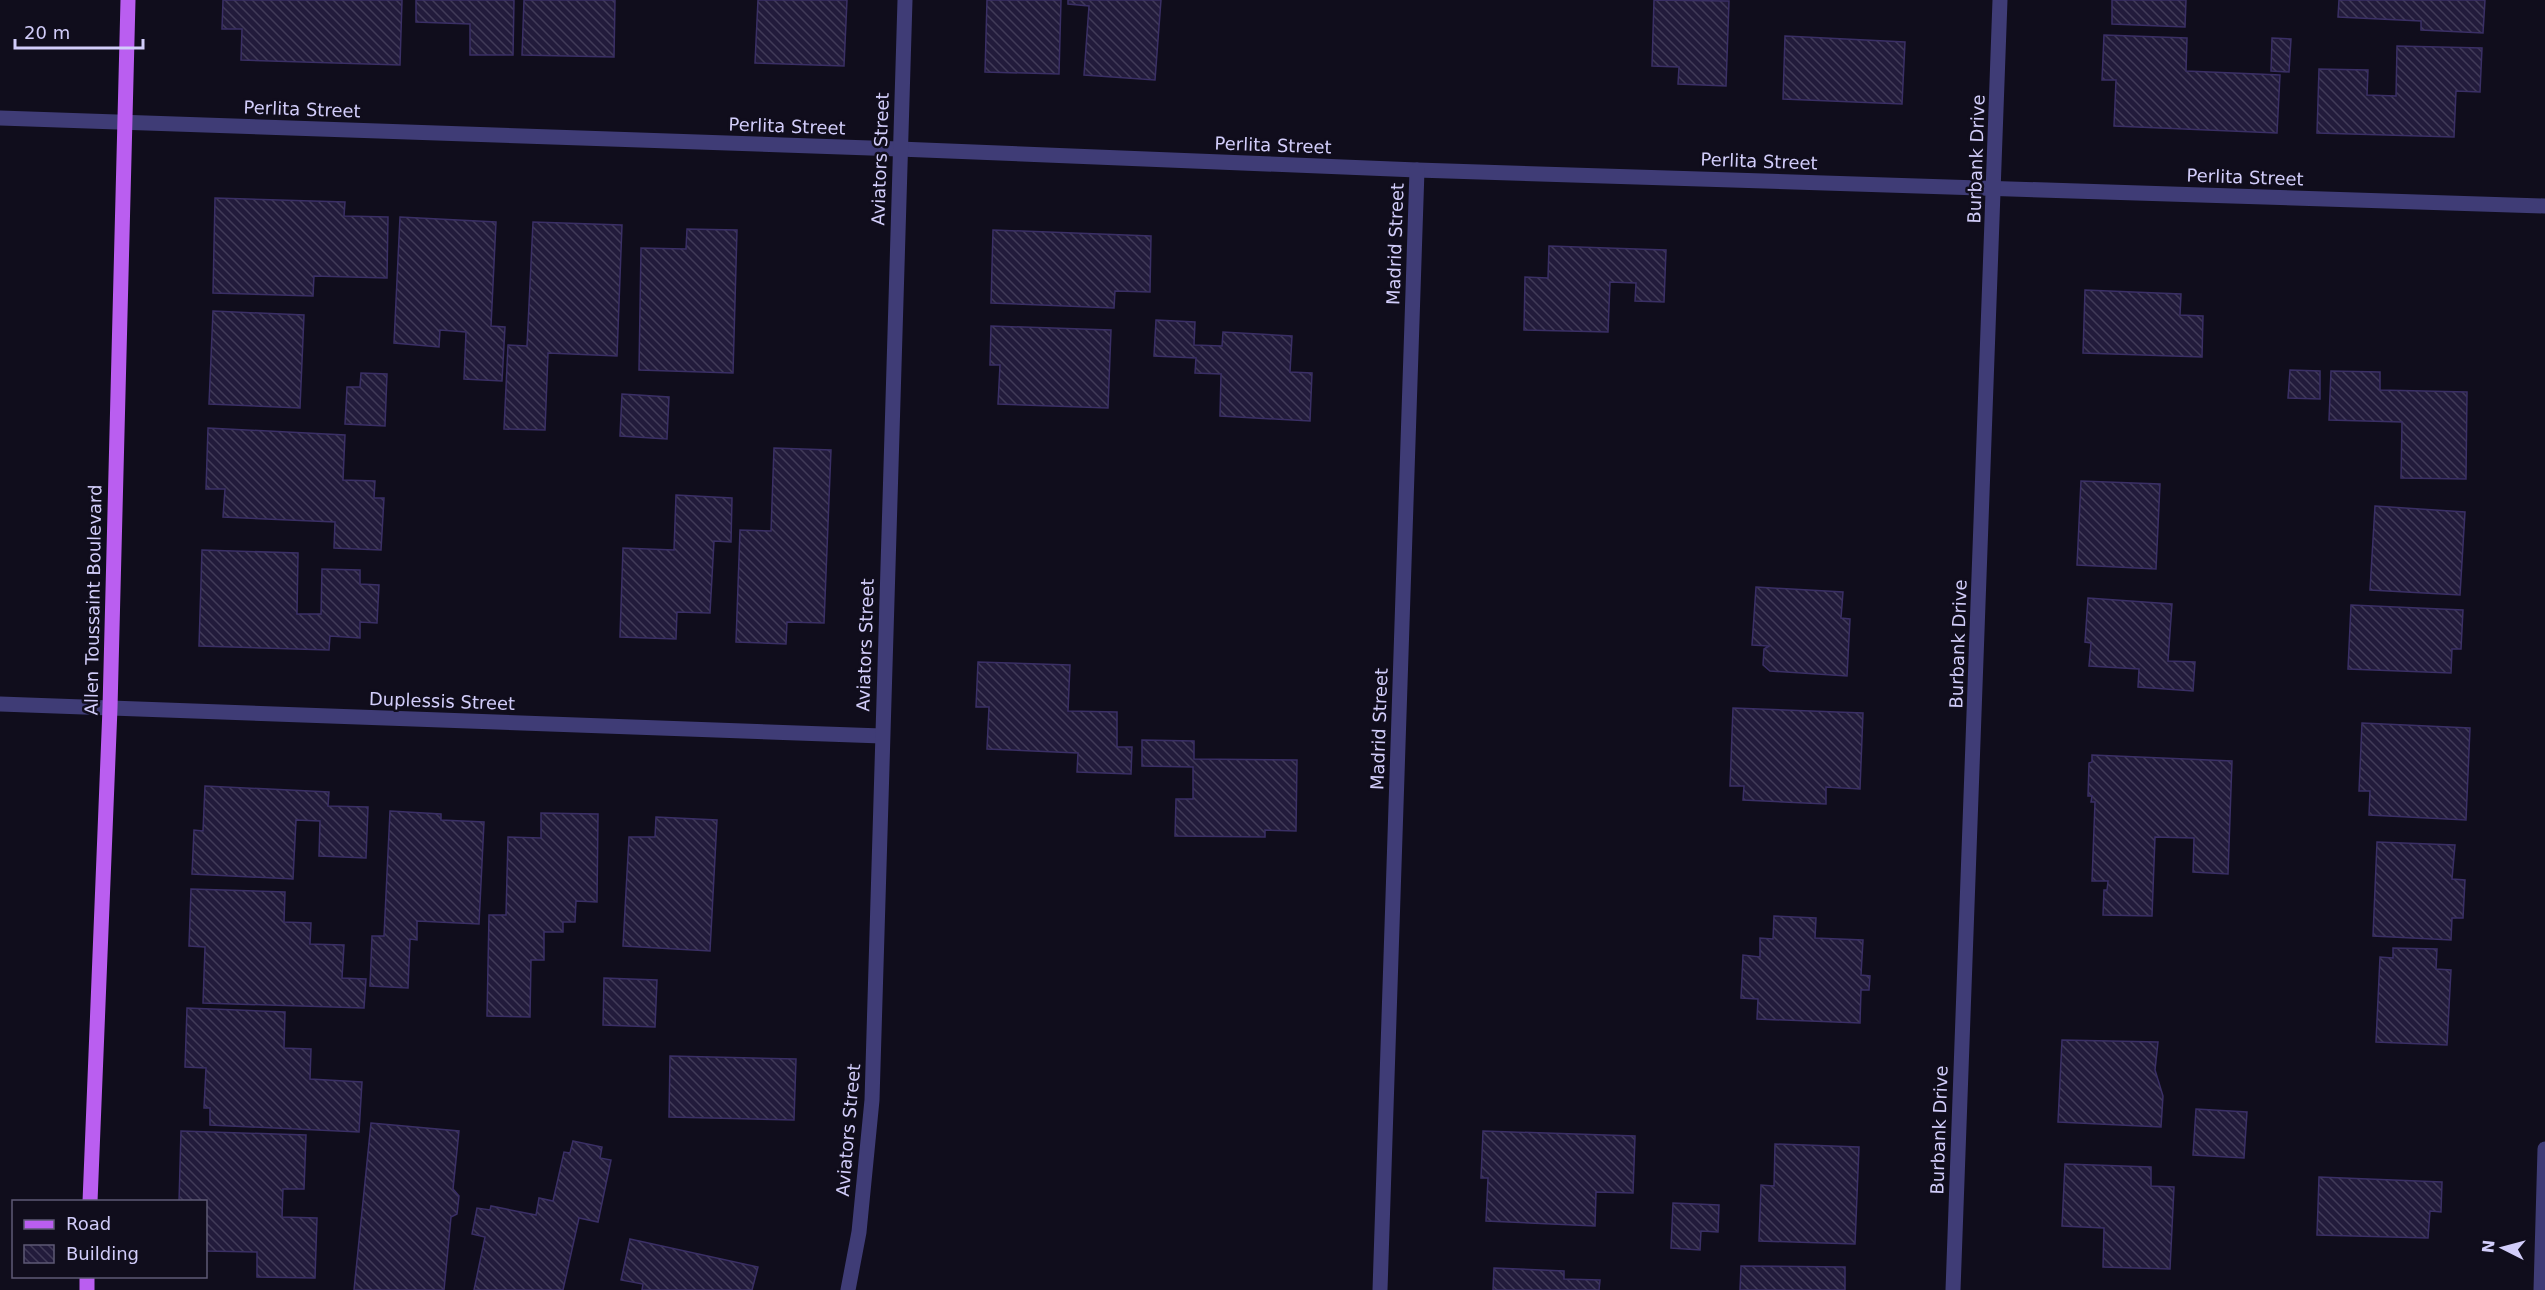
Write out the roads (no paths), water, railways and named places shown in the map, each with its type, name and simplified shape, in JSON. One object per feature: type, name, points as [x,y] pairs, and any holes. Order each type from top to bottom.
[{"type":"main road","name":"Allen Toussaint Boulevard","points":[[90,1200],[110,708],[128,0]]},
{"type":"street","name":"Aviators Street","points":[[848,1290],[859,1232],[872,1100],[905,0]]},
{"type":"street","name":"Burbank Drive","points":[[1953,1290],[2000,0]]},
{"type":"street","name":"Perlita Street","points":[[0,118],[899,149],[1417,170],[2545,206]]},
{"type":"street","name":"Madrid Street","points":[[1380,1290],[1417,170]]},
{"type":"street","name":"Duplessis Street","points":[[0,704],[882,736]]},
{"type":"street","points":[[2541,1290],[2545,1149]]}]
